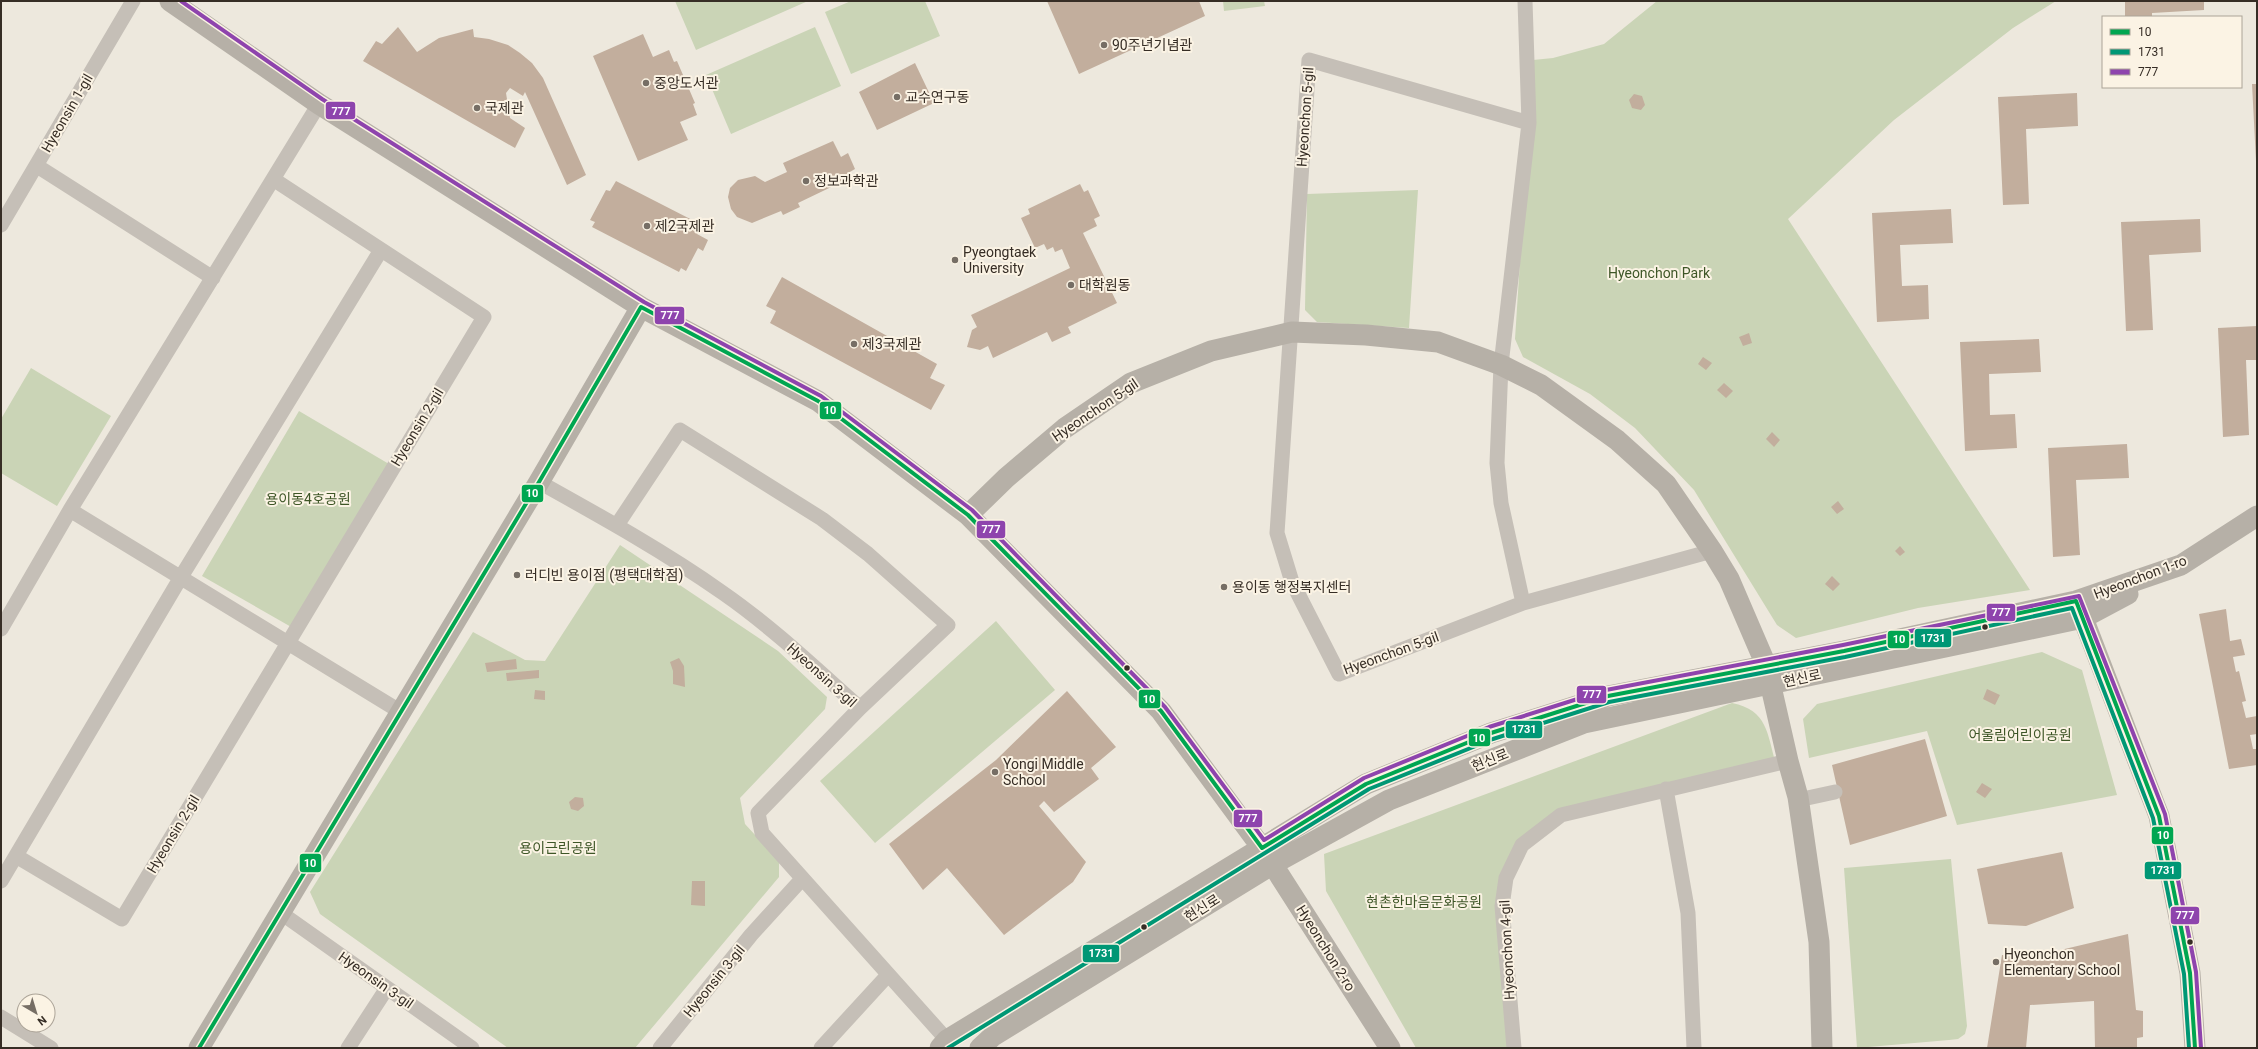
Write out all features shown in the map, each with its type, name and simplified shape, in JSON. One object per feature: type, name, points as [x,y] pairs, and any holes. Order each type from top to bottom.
[{"type":"street","name":"Hyeonsin 1-gil","points":[[1,224],[37,166],[133,1]]},
{"type":"street","name":"Hyeonchon 2-ro","points":[[170,1],[319,104],[641,307],[818,402],[968,515],[1161,712],[1268,856],[1390,1048]]},
{"type":"street","points":[[1523,603],[1501,503],[1498,471],[1501,365],[1529,123],[1525,1]]},
{"type":"street","name":"Hyeonchon 5-gil","points":[[1529,123],[1309,60],[1298,207],[1292,332],[1277,533],[1292,582],[1339,674],[1523,603],[1712,551]]},
{"type":"street","points":[[1,629],[70,510],[319,104]]},
{"type":"street","points":[[37,166],[213,278]]},
{"type":"street","name":"Hyeonsin 2-gil","points":[[16,856],[122,919],[484,317],[273,179]]},
{"type":"street","points":[[1,881],[181,577],[381,250]]},
{"type":"street","points":[[199,1048],[539,482],[641,307]]},
{"type":"street","name":"Hyeonchon 5-gil","points":[[968,515],[1006,478],[1065,428],[1131,383],[1211,351],[1292,332],[1438,342],[1501,365],[1541,385],[1617,440],[1666,484],[1712,551],[1728,579],[1769,675]]},
{"type":"street","points":[[617,525],[680,430],[822,519],[868,554],[948,625],[860,708]]},
{"type":"street","name":"Hyeonsin 3-gil","points":[[539,482],[617,525],[724,594],[788,645],[860,708],[763,806],[758,813],[762,833],[888,975],[943,1044]]},
{"type":"street","points":[[70,510],[401,712]]},
{"type":"street","name":"Hyeonchon 1-ro","points":[[2080,610],[2181,565],[2257,516]]},
{"type":"street","points":[[2080,610],[2159,816],[2190,973],[2195,1048]]},
{"type":"street","name":"현신로","points":[[1769,675],[2080,610]]},
{"type":"street","points":[[943,1044],[1268,856],[1366,784],[1491,733],[1608,696],[1769,675],[1798,800],[1819,942],[1822,1048]]},
{"type":"street","name":"Hyeonchon 4-gil","points":[[1514,1048],[1502,906],[1506,878],[1522,846],[1561,815],[1666,788],[1788,761]]},
{"type":"street","points":[[1666,788],[1688,913],[1694,1048]]},
{"type":"street","points":[[1798,800],[1835,792]]},
{"type":"street","name":"현신로","points":[[980,1048],[993,1036],[1268,856]]},
{"type":"street","name":"Hyeonsin 3-gil","points":[[660,1048],[751,935],[802,879]]},
{"type":"street","name":"Hyeonsin 3-gil","points":[[281,913],[472,1048]]},
{"type":"street","points":[[821,1048],[888,975]]},
{"type":"street","points":[[348,1048],[387,988]]},
{"type":"street","points":[[1,1017],[52,1048]]},
{"type":"green space","points":[[675,1],[808,1],[696,50]]},
{"type":"green space","points":[[851,1],[925,1],[940,36],[851,74],[825,12]]},
{"type":"green space","points":[[1223,1],[1264,1],[1265,6],[1224,11]]},
{"type":"green space","name":"Hyeonchon Park","points":[[1657,1],[2056,1],[2013,28],[1894,120],[1788,219],[2030,590],[1918,608],[1796,638],[1777,625],[1694,490],[1635,428],[1590,394],[1523,357],[1515,339],[1533,60],[1553,58],[1604,44]]},
{"type":"green space","points":[[815,27],[841,86],[731,134],[706,75]]},
{"type":"green space","points":[[1418,190],[1409,328],[1317,322],[1305,310],[1307,194]]},
{"type":"green space","points":[[31,368],[111,416],[57,506],[1,473],[1,419]]},
{"type":"green space","name":"용이동4호공원","points":[[299,411],[389,464],[293,628],[202,576]]},
{"type":"green space","name":"용이근린공원","points":[[620,545],[778,651],[827,697],[825,709],[740,798],[745,824],[779,861],[779,877],[635,1048],[508,1048],[320,914],[310,892],[473,632],[525,660],[545,661]]},
{"type":"green space","points":[[996,621],[1055,690],[875,843],[820,781]]},
{"type":"green space","name":"어울림어린이공원","points":[[2042,652],[2082,670],[2117,795],[1957,825],[1927,731],[1809,758],[1803,719],[1817,704]]},
{"type":"green space","name":"현촌한마음문화공원","points":[[1732,703],[1744,706],[1753,711],[1759,717],[1768,733],[1776,764],[1561,815],[1522,845],[1507,875],[1514,1048],[1416,1048],[1326,891],[1324,854]]},
{"type":"green space","points":[[1951,859],[1967,1026],[1965,1034],[1958,1039],[1857,1048],[1844,868]]},
{"type":"building","name":"90주년기념관","points":[[1047,1],[1199,1],[1205,16],[1079,74]]},
{"type":"building","points":[[2125,1],[2204,1],[2204,10],[2152,13],[2152,16],[2125,16]]},
{"type":"building","name":"국제관","points":[[398,27],[417,52],[439,38],[473,29],[474,37],[489,39],[508,45],[520,53],[532,63],[543,78],[586,175],[567,185],[525,92],[523,96],[510,88],[506,93],[510,118],[525,128],[515,148],[363,61],[376,41],[382,44]]},
{"type":"building","name":"중앙도서관","points":[[643,34],[653,57],[669,50],[674,62],[677,61],[695,103],[693,104],[697,115],[680,122],[688,140],[638,161],[593,56]]},
{"type":"building","name":"교수연구동","points":[[915,63],[934,103],[877,130],[859,92]]},
{"type":"building","points":[[2252,84],[2257,84],[2257,161],[2256,161]]},
{"type":"building","points":[[2077,93],[2078,126],[2026,129],[2029,204],[2003,205],[1998,97]]},
{"type":"building","points":[[1634,94],[1642,96],[1645,105],[1641,110],[1632,108],[1629,100]]},
{"type":"building","name":"정보과학관","points":[[833,141],[841,157],[848,153],[855,169],[848,173],[850,178],[798,203],[800,207],[783,215],[781,211],[752,223],[737,217],[731,209],[728,197],[730,188],[738,180],[755,176],[765,182],[787,172],[783,163]]},
{"type":"building","name":"제2국제관","points":[[616,181],[702,225],[697,234],[708,240],[703,251],[698,248],[686,271],[681,268],[679,272],[592,227],[595,222],[590,220],[606,190],[610,191]]},
{"type":"building","name":"대학원동","points":[[1080,184],[1084,192],[1088,190],[1100,216],[1094,219],[1097,226],[1083,233],[1117,303],[1068,327],[1071,333],[1052,342],[1047,332],[993,358],[988,346],[980,350],[967,347],[972,330],[977,327],[971,315],[1070,268],[1062,249],[1055,252],[1053,247],[1047,250],[1044,244],[1035,248],[1021,218],[1030,214],[1028,209]]},
{"type":"building","points":[[1951,209],[1953,243],[1900,245],[1902,286],[1928,285],[1929,319],[1877,322],[1872,213]]},
{"type":"building","points":[[2200,219],[2201,252],[2149,255],[2153,330],[2126,331],[2121,222]]},
{"type":"building","name":"제3국제관","points":[[782,277],[937,364],[930,378],[945,385],[931,410],[770,323],[776,311],[766,306]]},
{"type":"building","points":[[2257,326],[2257,360],[2246,360],[2249,435],[2223,437],[2218,328]]},
{"type":"building","points":[[1749,333],[1752,343],[1743,346],[1739,337]]},
{"type":"building","points":[[2039,339],[2041,372],[1989,374],[1990,415],[2015,414],[2017,448],[1965,451],[1960,342]]},
{"type":"building","points":[[1703,357],[1712,363],[1706,370],[1698,364]]},
{"type":"building","points":[[1724,383],[1733,391],[1726,398],[1717,390]]},
{"type":"building","points":[[1772,432],[1780,440],[1774,447],[1766,439]]},
{"type":"building","points":[[2127,444],[2129,478],[2076,480],[2080,555],[2053,557],[2048,448]]},
{"type":"building","points":[[1838,501],[1844,509],[1837,514],[1831,507]]},
{"type":"building","points":[[1900,546],[1905,552],[1900,556],[1895,551]]},
{"type":"building","points":[[1832,576],[1840,584],[1833,591],[1825,584]]},
{"type":"building","points":[[2226,609],[2230,641],[2241,639],[2245,655],[2233,657],[2236,672],[2239,671],[2246,701],[2242,702],[2246,718],[2257,716],[2257,734],[2250,735],[2253,749],[2257,749],[2257,765],[2229,769],[2199,614]]},
{"type":"building","points":[[679,658],[684,666],[685,687],[673,684],[673,671],[670,662]]},
{"type":"building","points":[[516,659],[517,669],[487,672],[485,663]]},
{"type":"building","points":[[539,670],[539,678],[507,681],[506,673]]},
{"type":"building","points":[[1987,689],[2000,695],[1995,705],[1983,699]]},
{"type":"building","points":[[535,690],[545,691],[545,700],[534,699]]},
{"type":"building","points":[[1067,691],[1116,747],[1091,768],[1099,779],[1054,812],[1044,801],[1039,806],[1086,862],[1073,882],[1004,935],[947,868],[923,890],[889,844],[996,760]]},
{"type":"building","points":[[1925,739],[1947,816],[1850,845],[1832,765]]},
{"type":"building","points":[[1982,783],[1992,789],[1985,798],[1976,792]]},
{"type":"building","points":[[575,797],[583,798],[584,806],[578,811],[571,809],[569,802]]},
{"type":"building","points":[[2062,852],[2074,908],[2026,926],[1988,924],[1977,869]]},
{"type":"building","points":[[692,881],[705,881],[705,906],[691,905]]},
{"type":"building","points":[[2128,934],[2136,1010],[2143,1011],[2143,1037],[2137,1038],[2137,1048],[2095,1048],[2094,1001],[2030,1005],[2026,1048],[1987,1048],[2002,955],[2031,957]]},
{"type":"transit line","name":"777","points":[[181,1],[322,99],[644,302],[821,396],[972,510],[1165,707],[1264,840],[1364,778],[1489,727],[1606,690],[1843,645],[2079,596],[2165,814],[2196,972],[2201,1048]]},
{"type":"transit line","name":"10","points":[[199,1048],[539,482],[641,307],[818,401],[968,515],[1161,711],[1262,848],[1366,784],[1491,733],[1608,696],[1844,651],[2076,601],[2159,816],[2190,973],[2195,1048]]},
{"type":"transit line","name":"1731","points":[[948,1048],[1369,789],[1493,739],[1609,702],[1845,657],[2072,608],[2153,818],[2184,974],[2189,1048]]},
{"type":"place","name":"90주년기념관","points":[[1104,45]]},
{"type":"place","name":"중앙도서관","points":[[646,83]]},
{"type":"place","name":"교수연구동","points":[[897,97]]},
{"type":"place","name":"국제관","points":[[477,108]]},
{"type":"place","name":"정보과학관","points":[[806,181]]},
{"type":"place","name":"제2국제관","points":[[647,226]]},
{"type":"place","name":"Pyeongtaek University","points":[[955,260]]},
{"type":"place","name":"대학원동","points":[[1071,285]]},
{"type":"place","name":"제3국제관","points":[[854,344]]},
{"type":"place","name":"러디빈 용이점 (평택대학점)","points":[[517,575]]},
{"type":"place","name":"용이동 행정복지센터","points":[[1224,587]]},
{"type":"place","name":"Yongi Middle School","points":[[995,772]]},
{"type":"place","name":"Hyeonchon Elementary School","points":[[1996,962]]}]
